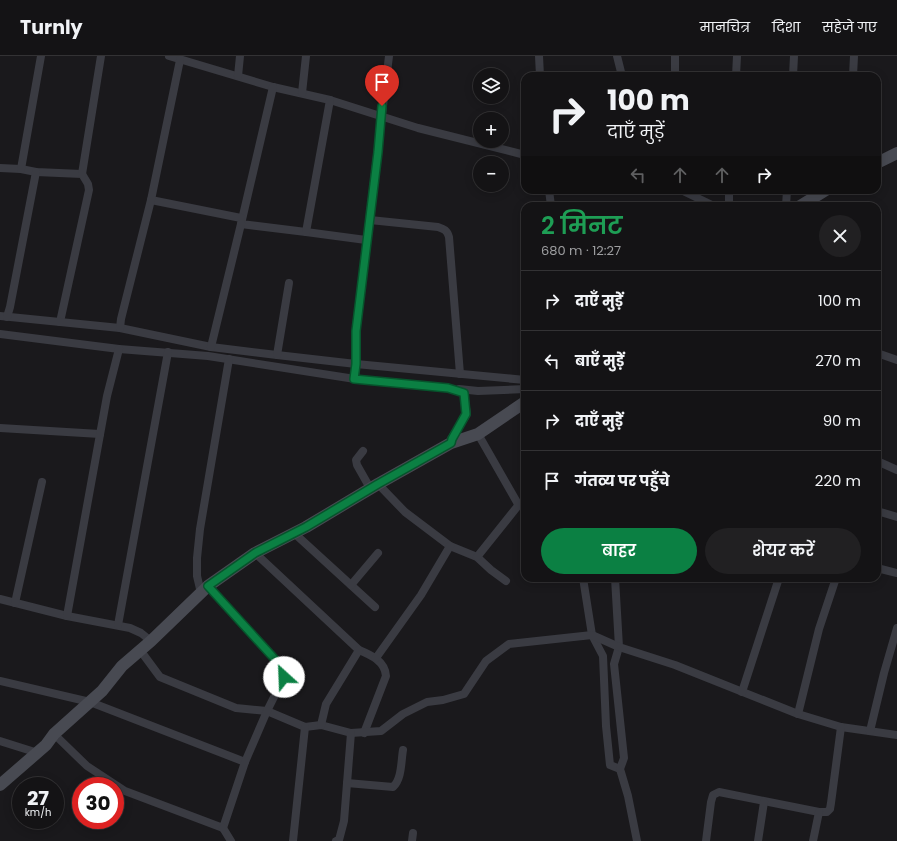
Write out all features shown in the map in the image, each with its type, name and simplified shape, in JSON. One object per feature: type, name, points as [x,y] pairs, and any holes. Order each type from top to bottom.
[{"type":"street","points":[[21,169],[41,56]]},
{"type":"street","points":[[60,322],[89,190],[88,184],[82,174],[101,56]]},
{"type":"street","points":[[169,56],[272,87],[330,100],[418,128],[521,154]]},
{"type":"street","points":[[238,76],[240,56]]},
{"type":"street","points":[[302,93],[306,56]]},
{"type":"street","points":[[354,379],[356,364],[356,331],[389,56]]},
{"type":"street","points":[[539,56],[540,72]]},
{"type":"street","points":[[617,56],[621,72]]},
{"type":"street","points":[[675,56],[675,72]]},
{"type":"street","points":[[736,72],[737,56]]},
{"type":"street","points":[[793,72],[794,56]]},
{"type":"street","points":[[853,72],[854,56]]},
{"type":"street","points":[[120,328],[122,312],[151,200],[180,60]]},
{"type":"street","points":[[211,347],[272,87]]},
{"type":"street","points":[[306,232],[330,100]]},
{"type":"street","points":[[881,161],[897,153]]},
{"type":"street","points":[[0,168],[21,169],[36,172],[82,174]]},
{"type":"street","points":[[36,172],[10,307],[3,317],[120,328],[211,347],[277,355],[521,380]]},
{"type":"street","points":[[689,194],[706,202]]},
{"type":"street","points":[[806,202],[820,194]]},
{"type":"street","points":[[151,200],[241,221],[366,240]]},
{"type":"street","points":[[370,220],[438,228],[444,229],[447,232],[449,237],[460,374]]},
{"type":"street","points":[[277,355],[288,283]]},
{"type":"street","points":[[0,334],[119,349],[168,352],[229,359],[354,379],[478,390],[521,389]]},
{"type":"street","points":[[67,616],[107,396],[119,349]]},
{"type":"street","points":[[118,625],[168,352]]},
{"type":"street","points":[[881,354],[897,360]]},
{"type":"street","points":[[223,828],[244,762],[284,677],[282,667],[204,589],[197,576],[200,529],[229,359]]},
{"type":"street","points":[[448,388],[464,393],[466,414],[451,443]]},
{"type":"street","points":[[0,785],[38,753],[54,734],[102,692],[122,666],[151,641],[204,589],[255,553],[306,527],[374,486],[451,443],[478,434],[521,405]]},
{"type":"street","points":[[0,428],[100,434]]},
{"type":"street","points":[[477,556],[518,504],[478,434]]},
{"type":"street","points":[[363,451],[356,460],[357,465],[374,486],[450,546],[477,556],[491,570],[506,581]]},
{"type":"street","points":[[881,463],[897,470]]},
{"type":"street","points":[[15,603],[42,482]]},
{"type":"street","points":[[881,512],[897,517]]},
{"type":"street","points":[[294,533],[375,607]]},
{"type":"street","points":[[376,658],[421,595],[450,546]]},
{"type":"street","points":[[255,553],[359,650],[376,658],[386,670],[386,676],[364,733]]},
{"type":"street","points":[[350,585],[378,553]]},
{"type":"street","points":[[881,569],[897,573]]},
{"type":"street","points":[[584,582],[592,635],[603,656],[606,726],[610,765],[620,769]]},
{"type":"street","points":[[615,582],[619,647],[614,664],[624,758],[620,769],[628,796],[637,841]]},
{"type":"street","points":[[742,692],[778,582]]},
{"type":"street","points":[[798,714],[819,629],[835,582]]},
{"type":"street","points":[[0,599],[67,616],[130,628],[141,633],[151,641]]},
{"type":"street","points":[[870,731],[897,628]]},
{"type":"street","points":[[140,650],[160,677],[236,708],[267,711],[305,727],[320,725],[352,733],[364,733],[381,731],[403,714],[427,702],[443,700],[464,694],[486,661],[509,644],[592,635],[619,647],[676,665],[798,714],[840,727],[897,736]]},
{"type":"street","points":[[320,725],[326,704],[359,650]]},
{"type":"street","points":[[0,681],[90,702],[244,762]]},
{"type":"street","points":[[293,841],[305,727]]},
{"type":"street","points":[[706,841],[711,802],[713,795],[719,792],[764,802],[819,812],[827,812],[830,809],[840,727]]},
{"type":"street","points":[[336,841],[339,840],[344,821],[352,733]]},
{"type":"street","points":[[54,734],[87,766],[125,791],[223,828],[233,841]]},
{"type":"street","points":[[0,742],[38,753]]},
{"type":"street","points":[[347,782],[393,787],[398,778],[403,750]]},
{"type":"street","points":[[758,841],[764,802]]},
{"type":"street","points":[[813,841],[819,812]]},
{"type":"route","points":[[284,677],[282,667],[208,586],[255,553],[306,527],[451,443],[466,414],[464,393],[448,388],[392,381],[354,379],[356,364],[356,331],[378,152],[382,106]]}]
